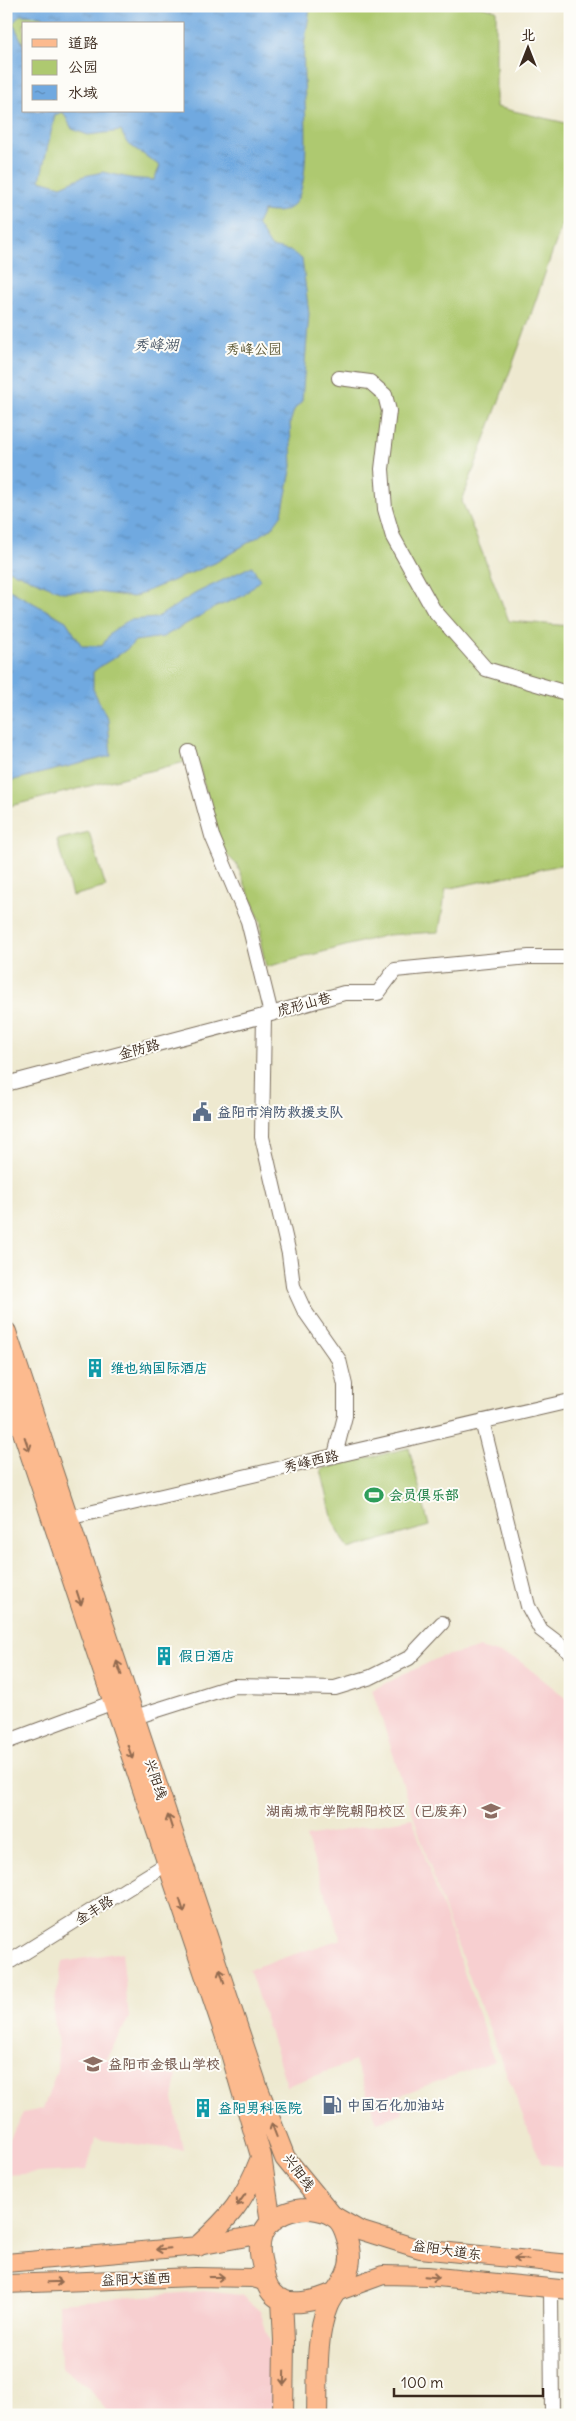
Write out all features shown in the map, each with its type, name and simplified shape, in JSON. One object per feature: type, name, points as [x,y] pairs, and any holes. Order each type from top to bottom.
[{"type":"highway","name":"兴阳线","points":[[6,1332],[114,1702],[175,1859],[286,2158],[330,2213]]},
{"type":"highway","name":"兴阳线","points":[[6,1381],[61,1520],[135,1717],[261,2156],[267,2228]]},
{"type":"highway","points":[[198,2246],[227,2219],[249,2189],[261,2156]]},
{"type":"highway","points":[[316,2415],[320,2342],[328,2306],[336,2292],[347,2272],[350,2258],[347,2238],[339,2220],[330,2213],[317,2208],[298,2209],[267,2228],[258,2250],[266,2282],[272,2294],[282,2299],[313,2302],[336,2292]]},
{"type":"highway","points":[[282,2299],[284,2342],[283,2415]]},
{"type":"main road","name":"益阳大道东","points":[[330,2213],[360,2230],[420,2249],[570,2264]]},
{"type":"main road","name":"益阳大道西","points":[[6,2263],[198,2246],[267,2228]]},
{"type":"main road","points":[[459,2280],[461,2253]]},
{"type":"main road","points":[[336,2292],[383,2275],[570,2290]]},
{"type":"main road","name":"益阳大道西","points":[[6,2284],[195,2277],[253,2278],[266,2282]]},
{"type":"street","points":[[339,378],[370,382],[385,395],[389,411],[382,469],[384,509],[393,537],[433,609],[486,669],[570,694]]},
{"type":"street","name":"虎形山巷","points":[[189,752],[212,836],[248,921],[268,1015],[344,993],[378,993],[395,970],[529,958],[570,957]]},
{"type":"street","points":[[268,1015],[262,1137],[289,1254],[293,1286],[304,1310],[340,1360],[345,1386],[345,1416],[334,1455]]},
{"type":"street","name":"金防路","points":[[6,1084],[268,1015]]},
{"type":"street","name":"秀峰西路","points":[[61,1520],[570,1401]]},
{"type":"street","points":[[482,1421],[528,1606],[541,1630],[570,1652]]},
{"type":"street","points":[[135,1717],[233,1686],[335,1688],[371,1677],[409,1658],[442,1623]]},
{"type":"street","points":[[6,1742],[114,1702]]},
{"type":"street","name":"金丰路","points":[[6,1964],[175,1859]]},
{"type":"street","points":[[551,2288],[552,2415]]},
{"type":"shaded area","name":"湖南城市学院朝阳校区（已废弃）","points":[[480,1648],[517,1659],[570,1701],[570,2169],[541,2163],[448,1921],[372,1690],[440,1657]]},
{"type":"shaded area","points":[[412,1818],[494,2061],[397,2096],[403,2113],[377,2122],[355,2061],[287,2086],[249,1969],[341,1939],[306,1837]]},
{"type":"shaded area","name":"益阳市金银山学校","points":[[122,1952],[129,2018],[106,2059],[177,2076],[173,2099],[183,2150],[95,2139],[87,2170],[6,2175],[6,2147],[23,2113],[43,2109],[57,2070],[58,2045],[53,2012],[62,1962]]},
{"type":"shaded area","points":[[204,2291],[241,2295],[260,2311],[275,2358],[274,2415],[110,2415],[86,2385],[61,2367],[59,2303]]},
{"type":"green space","name":"秀峰公园","points":[[6,6],[481,6],[496,10],[496,107],[570,124],[570,201],[530,317],[462,501],[509,621],[570,626],[570,863],[446,889],[439,932],[387,935],[266,967],[261,944],[261,923],[237,865],[222,850],[197,759],[6,807]]},
{"type":"green space","points":[[89,832],[106,887],[72,896],[57,840]]},
{"type":"green space","name":"会员俱乐部","points":[[409,1448],[429,1526],[349,1549],[333,1521],[321,1469]]},
{"type":"water","name":"秀峰湖","points":[[6,6],[310,6],[304,48],[306,156],[304,178],[299,195],[289,209],[274,212],[263,211],[257,224],[271,247],[290,251],[302,259],[309,314],[302,401],[294,410],[290,423],[292,466],[282,514],[271,529],[215,563],[133,597],[97,592],[62,592],[6,569]],"holes":[[[63,112],[72,129],[88,135],[121,131],[127,143],[160,166],[154,180],[130,178],[103,172],[84,176],[61,186],[40,180],[55,115]]]},
{"type":"water","points":[[252,566],[260,580],[243,596],[216,607],[163,637],[135,641],[126,650],[93,672],[93,689],[108,720],[111,756],[6,782],[6,588],[66,621],[82,646],[102,646],[111,632],[129,620],[156,618],[196,593]]},
{"type":"place","name":"益阳市消防救援支队","points":[[202,1112]]},
{"type":"place","name":"维也纳国际酒店","points":[[95,1368]]},
{"type":"place","name":"会员俱乐部","points":[[374,1495]]},
{"type":"place","name":"假日酒店","points":[[164,1656]]},
{"type":"place","name":"湖南城市学院朝阳校区（已废弃）","points":[[491,1811]]},
{"type":"place","name":"益阳市金银山学校","points":[[93,2064]]},
{"type":"place","name":"中国石化加油站","points":[[332,2105]]},
{"type":"place","name":"益阳男科医院","points":[[203,2108]]}]
